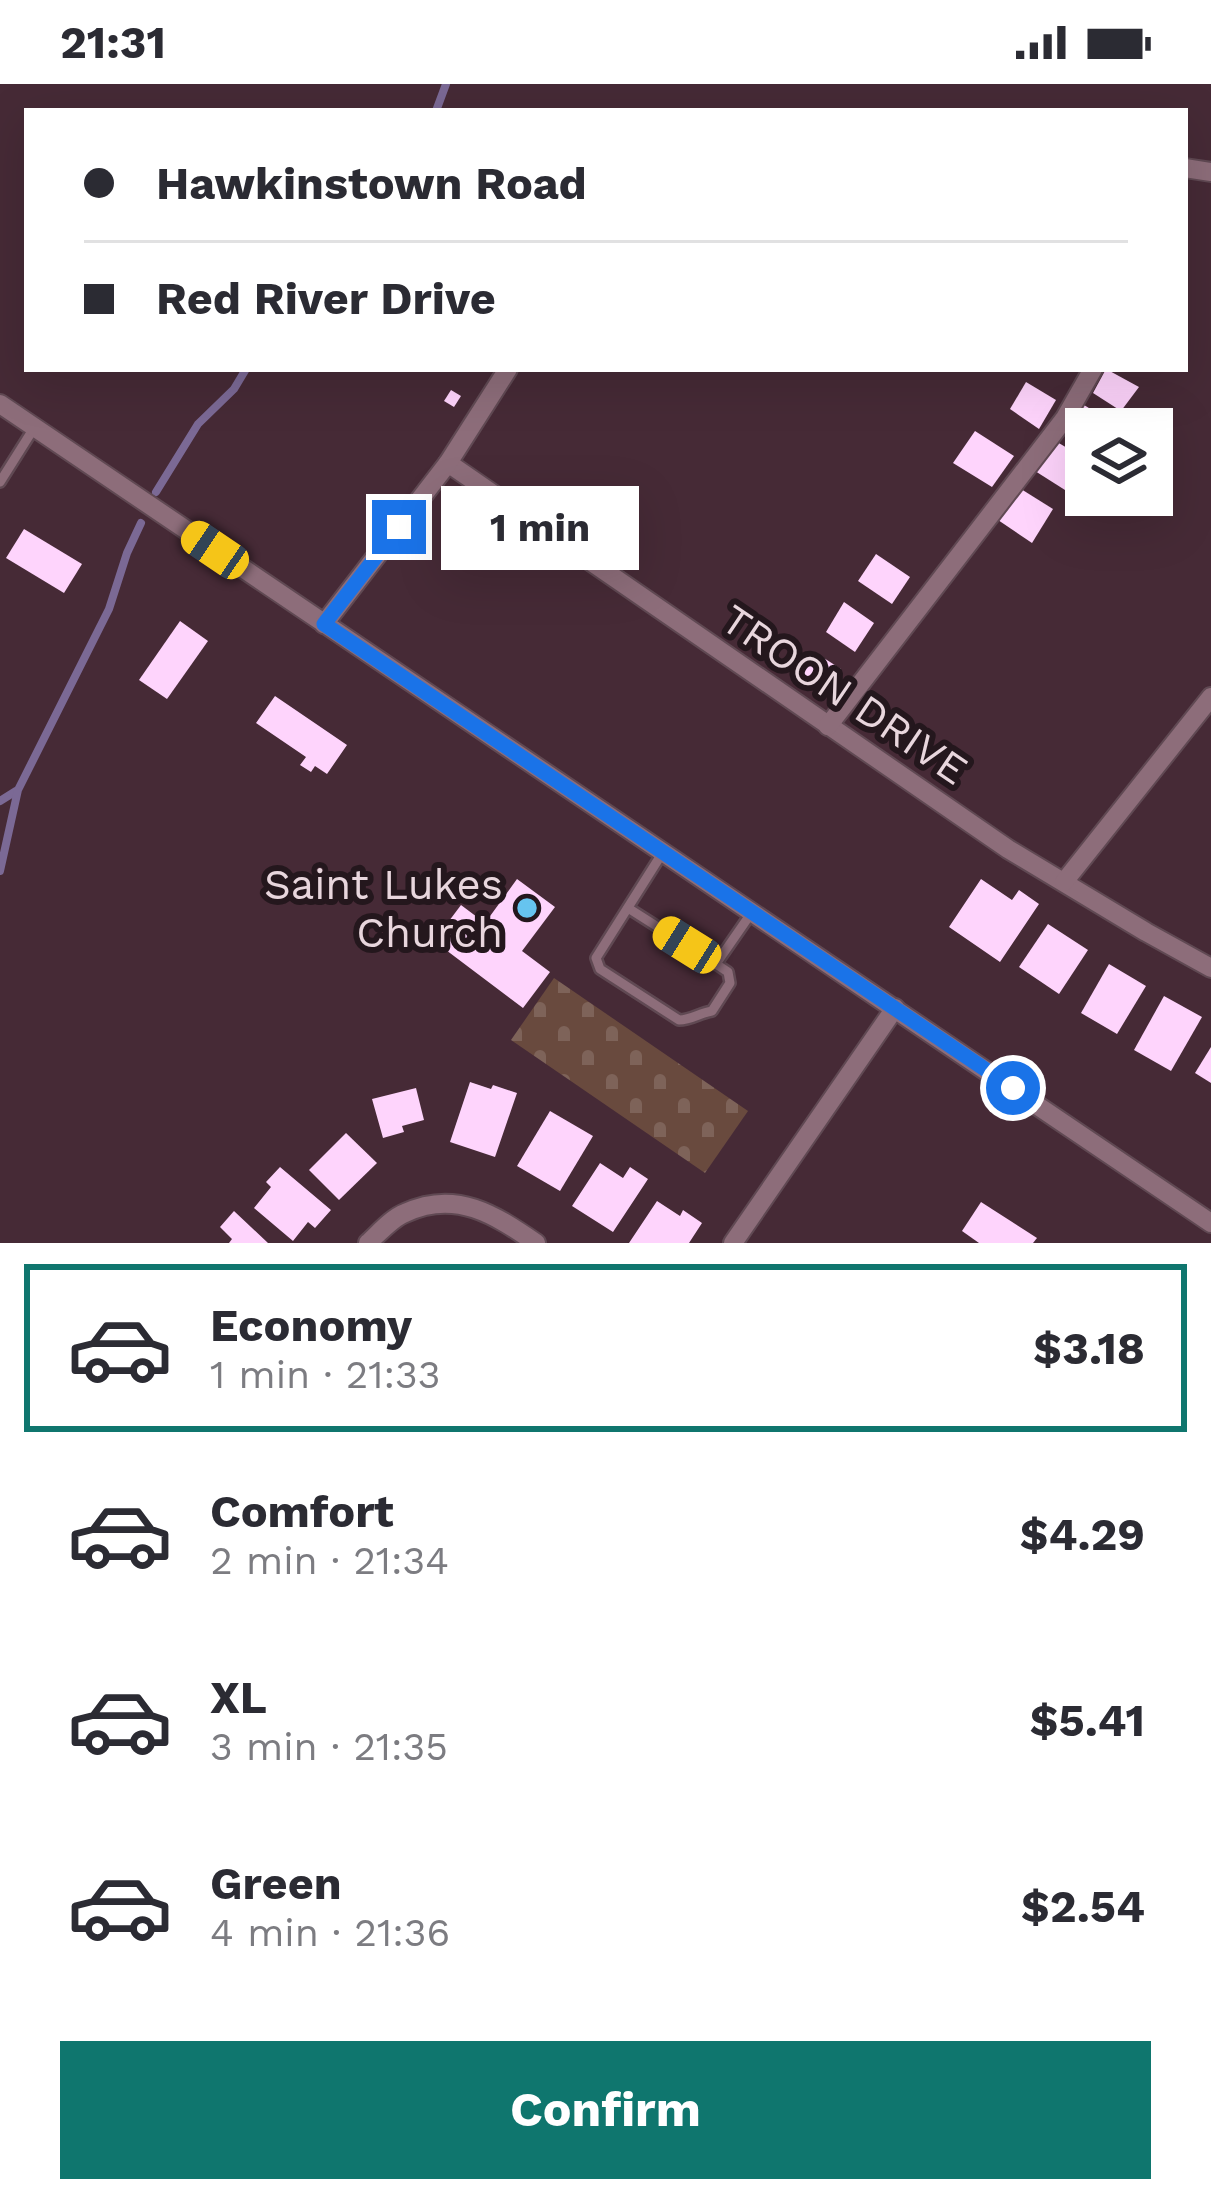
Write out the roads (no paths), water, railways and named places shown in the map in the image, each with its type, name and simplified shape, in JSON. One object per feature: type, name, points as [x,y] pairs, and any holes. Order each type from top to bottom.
[{"type":"street","points":[[324,624],[448,463],[506,372]]},
{"type":"street","points":[[827,726],[1064,418],[1091,372]]},
{"type":"street","points":[[0,404],[1211,1223]]},
{"type":"street","name":"TROON DRIVE","points":[[448,463],[1008,849],[1211,968]]},
{"type":"street","points":[[1064,882],[1211,698]]},
{"type":"street","points":[[733,1243],[895,1008]]},
{"type":"street","points":[[368,1243],[402,1213],[437,1204],[468,1205],[496,1216],[536,1243]]},
{"type":"lane","points":[[0,482],[34,428]]},
{"type":"lane","points":[[628,908],[728,972],[730,982],[712,1011],[679,1020],[600,969],[596,958],[663,852]]},
{"type":"lane","points":[[716,964],[752,912]]},
{"type":"waterway","points":[[437,108],[446,84]]},
{"type":"waterway","points":[[156,492],[198,424],[234,389],[244,372]]},
{"type":"waterway","points":[[0,871],[18,790],[109,609],[141,523]]},
{"type":"waterway","points":[[0,801],[16,791]]},
{"type":"place","name":"Saint Lukes Church","points":[[527,908]]}]
